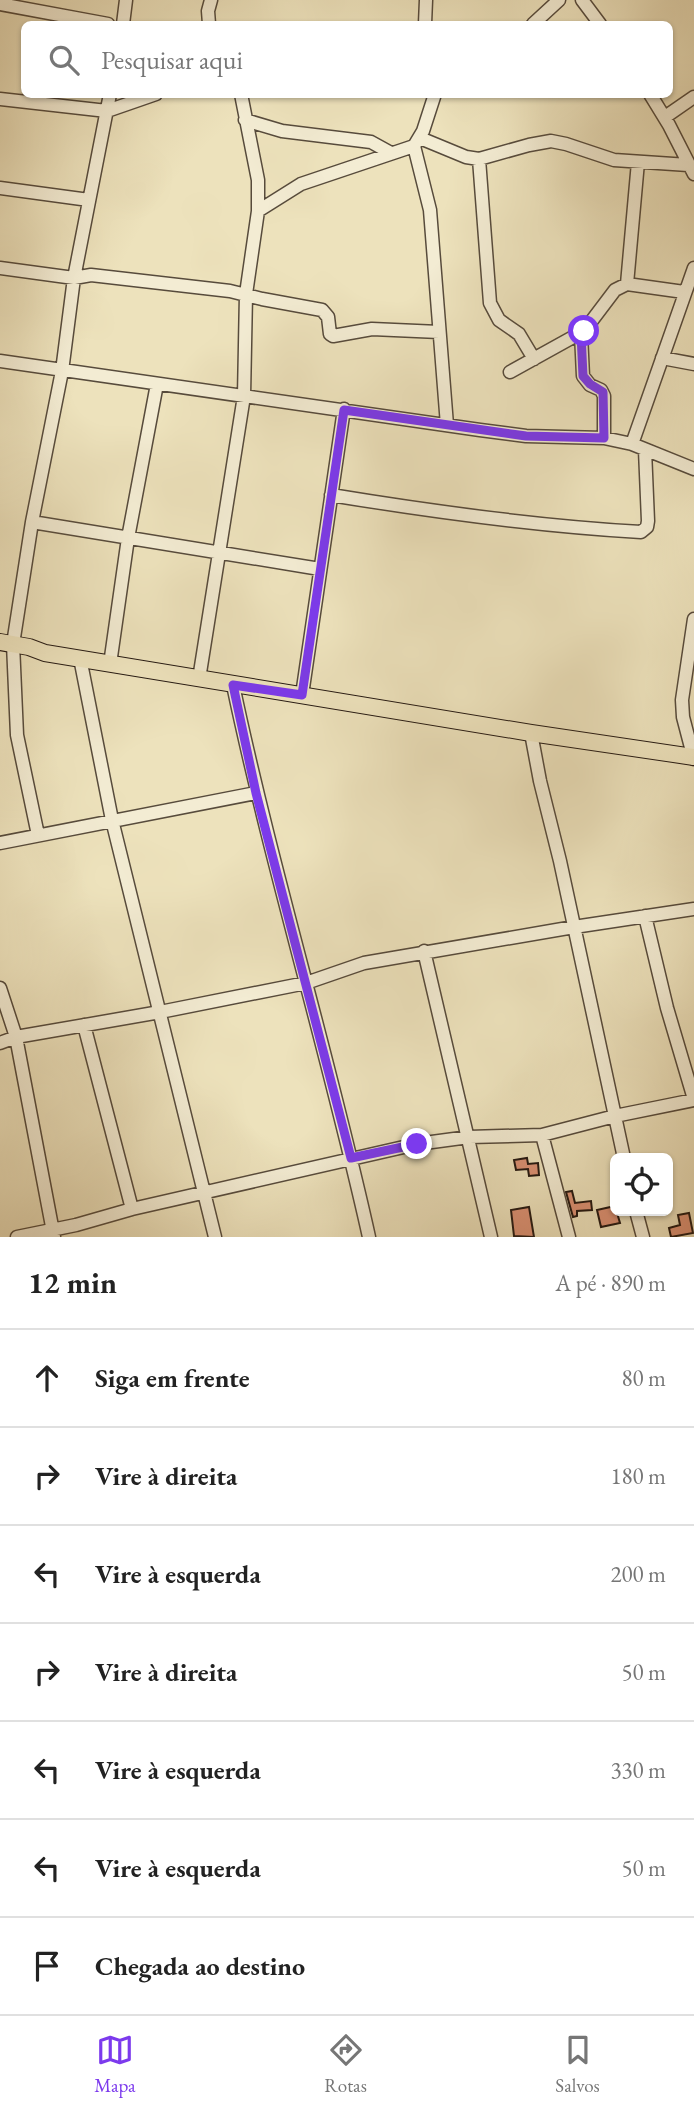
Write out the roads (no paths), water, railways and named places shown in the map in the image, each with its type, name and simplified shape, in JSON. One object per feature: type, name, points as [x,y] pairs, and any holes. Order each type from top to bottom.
[{"type":"main road","points":[[6,648],[28,655],[45,653],[80,658],[694,758]]},
{"type":"street","points":[[123,21],[126,0]]},
{"type":"street","points":[[209,21],[211,0]]},
{"type":"street","points":[[425,21],[426,0]]},
{"type":"street","points":[[536,21],[559,0]]},
{"type":"street","points":[[582,0],[598,21]]},
{"type":"street","points":[[0,4],[92,21]]},
{"type":"street","points":[[665,117],[694,97]]},
{"type":"street","points":[[38,835],[17,736],[6,648],[62,371],[74,278],[109,98]]},
{"type":"street","points":[[0,99],[107,111],[144,98]]},
{"type":"street","points":[[199,679],[244,396],[246,294],[258,211],[258,180],[242,98]]},
{"type":"street","points":[[432,98],[417,142],[429,210],[447,425]]},
{"type":"street","points":[[653,98],[691,170]]},
{"type":"street","points":[[245,120],[282,131],[370,142],[391,153]]},
{"type":"street","points":[[258,211],[301,184],[417,142],[479,159],[551,141],[601,157],[691,170]]},
{"type":"street","points":[[479,159],[490,303],[499,320],[519,334],[534,359]]},
{"type":"street","points":[[627,284],[638,162]]},
{"type":"street","points":[[0,188],[89,200]]},
{"type":"street","points":[[0,268],[74,278],[91,275],[246,294],[322,310],[328,317],[330,334],[333,336],[381,329],[439,332]]},
{"type":"street","points":[[632,444],[694,268]]},
{"type":"street","points":[[510,372],[581,334],[615,290],[627,284],[684,292]]},
{"type":"street","points":[[581,334],[583,376],[601,390],[604,397],[604,438]]},
{"type":"street","points":[[662,358],[694,365]]},
{"type":"street","points":[[0,361],[526,436],[604,438],[632,444],[694,469]]},
{"type":"street","points":[[110,664],[128,538],[157,384]]},
{"type":"street","points":[[302,695],[344,410]]},
{"type":"street","points":[[331,495],[443,513],[560,527],[641,532],[647,527],[648,521],[645,450]]},
{"type":"street","points":[[33,522],[320,569]]},
{"type":"street","points":[[694,619],[682,700],[683,718],[694,758]]},
{"type":"street","points":[[80,658],[112,820],[215,1237]]},
{"type":"street","points":[[233,685],[256,793],[369,1237]]},
{"type":"street","points":[[531,733],[623,1153]]},
{"type":"street","points":[[0,843],[256,793]]},
{"type":"street","points":[[0,1043],[16,1037],[306,983],[364,962],[694,909]]},
{"type":"street","points":[[17,1237],[53,1233],[132,1209],[417,1144],[469,1137],[542,1135],[694,1099],[667,1008],[645,916]]},
{"type":"street","points":[[424,951],[491,1237]]},
{"type":"street","points":[[0,988],[16,1037],[53,1233]]},
{"type":"street","points":[[84,1025],[132,1209]]},
{"type":"street","points":[[542,1135],[569,1237]]},
{"type":"street","points":[[637,1216],[643,1237]]}]
